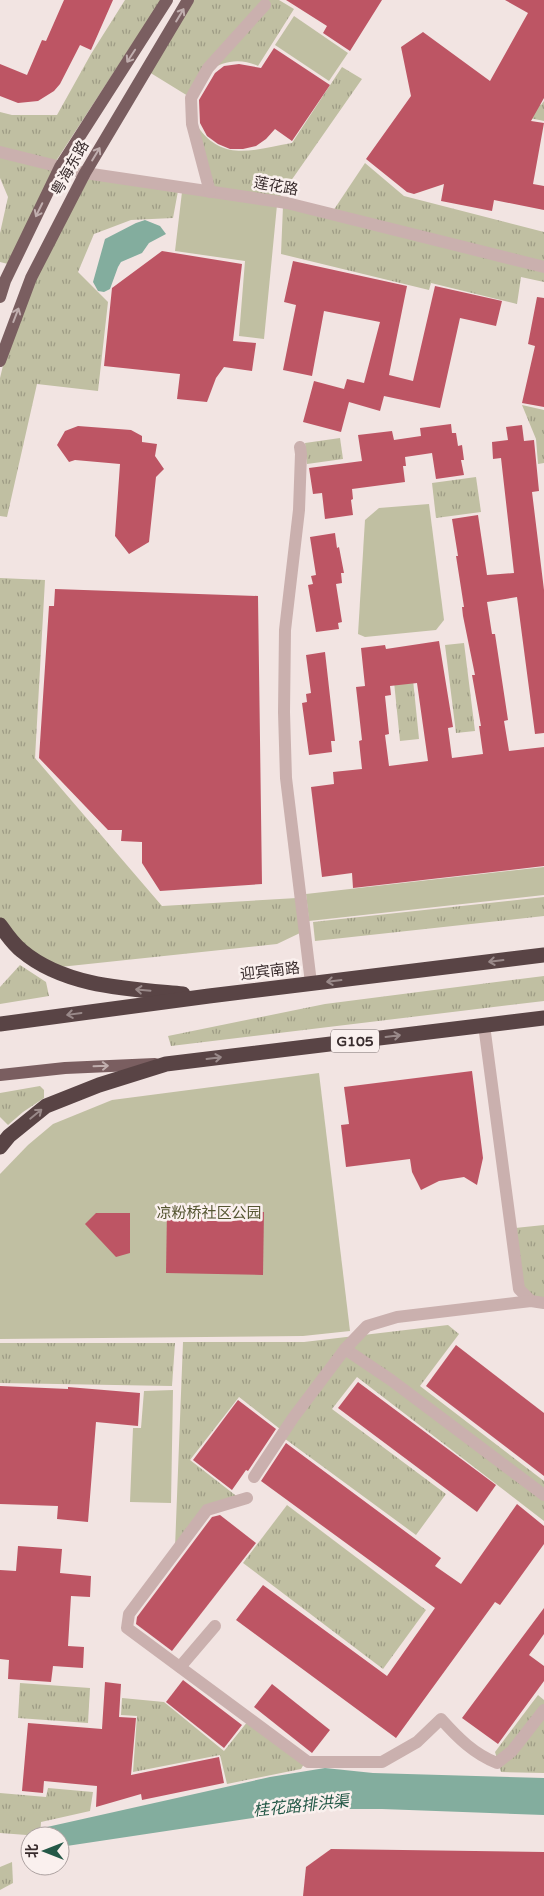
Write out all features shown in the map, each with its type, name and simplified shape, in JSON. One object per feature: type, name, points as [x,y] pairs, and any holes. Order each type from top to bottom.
[{"type":"highway","points":[[0,925],[9,938],[36,962],[68,976],[99,984],[134,989],[209,996]]},
{"type":"highway","name":"迎宾南路","points":[[0,1024],[311,983],[544,955]]},
{"type":"highway","name":"G105","points":[[166,1064],[544,1018]]},
{"type":"highway","points":[[0,1147],[9,1136],[46,1106],[99,1085],[166,1064]]},
{"type":"main road","name":"粤海东路","points":[[0,297],[5,281],[60,167],[167,0]]},
{"type":"main road","name":"粤海东路","points":[[0,361],[31,278],[85,172],[188,0]]},
{"type":"main road","points":[[0,1075],[65,1068],[166,1064]]},
{"type":"street","points":[[210,192],[192,124],[191,98],[208,68],[265,5]]},
{"type":"street","name":"莲花路","points":[[0,152],[85,172],[286,203],[544,267]]},
{"type":"street","points":[[300,447],[302,454],[299,510],[285,630],[284,712],[286,778],[311,983]]},
{"type":"street","points":[[484,1025],[519,1289],[531,1301]]},
{"type":"street","points":[[254,1477],[292,1418],[345,1349],[367,1326],[397,1317],[531,1301],[544,1303]]},
{"type":"street","points":[[345,1349],[391,1380],[544,1494]]},
{"type":"street","points":[[247,1498],[207,1510],[129,1614],[127,1628],[308,1762],[382,1762],[417,1742],[441,1719],[454,1734],[481,1757],[497,1763],[512,1751],[544,1710]]},
{"type":"street","points":[[180,1667],[215,1626]]},
{"type":"green space","points":[[125,0],[161,0],[56,161],[0,147],[0,112],[12,115],[57,115],[91,54]]},
{"type":"green space","points":[[192,0],[279,0],[294,9],[258,66],[239,61],[220,64],[206,74],[188,96],[149,72]]},
{"type":"green space","points":[[294,16],[348,53],[329,81],[275,45]]},
{"type":"green space","points":[[342,67],[362,79],[279,198],[213,190],[198,127],[218,146],[240,151],[292,143]]},
{"type":"green space","points":[[518,92],[541,105],[544,101],[544,121],[515,115]]},
{"type":"green space","points":[[0,155],[54,170],[8,264],[0,262],[0,233],[8,197],[0,178]]},
{"type":"green space","points":[[365,163],[404,196],[544,232],[544,282],[521,277],[517,304],[431,283],[429,290],[281,254],[283,206],[329,217]]},
{"type":"green space","points":[[89,178],[178,191],[173,218],[131,220],[94,234],[78,272],[108,302],[98,391],[37,384],[7,517],[0,516],[0,378],[7,351],[37,275]]},
{"type":"green space","points":[[182,192],[277,205],[264,339],[239,336],[245,261],[175,251]]},
{"type":"green space","points":[[522,405],[544,410],[544,463],[538,464],[536,439]]},
{"type":"green space","points":[[340,438],[343,459],[307,464],[305,443]]},
{"type":"green space","points":[[476,477],[481,512],[436,518],[432,483]]},
{"type":"green space","points":[[429,504],[444,620],[436,630],[365,637],[358,634],[365,520],[379,508]]},
{"type":"green space","points":[[0,578],[45,580],[35,758],[162,906],[297,898],[300,933],[277,944],[60,967],[37,958],[0,919]]},
{"type":"green space","points":[[464,643],[475,731],[456,733],[445,645]]},
{"type":"green space","points":[[410,650],[419,739],[400,741],[391,652]]},
{"type":"green space","points":[[544,867],[544,895],[309,921],[306,894]]},
{"type":"green space","points":[[544,897],[544,916],[315,941],[313,922]]},
{"type":"green space","points":[[20,965],[46,982],[49,996],[0,1004],[0,987]]},
{"type":"green space","points":[[544,976],[544,1001],[171,1046],[168,1036],[325,1004]]},
{"type":"green space","name":"凉粉桥社区公园","points":[[319,1073],[350,1331],[303,1336],[0,1339],[0,1174],[28,1145],[53,1124],[112,1100]]},
{"type":"green space","points":[[40,1086],[44,1090],[44,1098],[8,1125],[0,1117],[0,1093]]},
{"type":"green space","points":[[544,1225],[544,1299],[531,1297],[523,1288],[515,1228]]},
{"type":"green space","points":[[448,1325],[459,1334],[420,1386],[544,1481],[544,1521],[357,1377],[332,1409],[446,1494],[416,1535],[277,1433],[280,1429],[239,1397],[190,1460],[239,1498],[205,1507],[175,1548],[183,1342],[304,1342]]},
{"type":"green space","points":[[0,1343],[175,1343],[172,1386],[0,1383]]},
{"type":"green space","points":[[173,1390],[171,1503],[130,1502],[133,1428],[141,1428],[144,1391]]},
{"type":"green space","points":[[287,1505],[426,1610],[383,1669],[243,1563]]},
{"type":"green space","points":[[20,1683],[90,1688],[88,1723],[18,1718]]},
{"type":"green space","points":[[538,1695],[544,1700],[544,1773],[501,1772],[495,1752]]},
{"type":"green space","points":[[122,1698],[164,1702],[224,1751],[248,1721],[304,1764],[301,1769],[227,1784],[220,1755],[133,1772],[137,1716],[121,1715]]},
{"type":"green space","points":[[48,1788],[93,1792],[90,1811],[41,1822],[41,1826],[20,1826],[20,1834],[0,1833],[0,1793],[46,1797]]},
{"type":"green space","points":[[12,1862],[13,1883],[0,1890],[0,1867]]},
{"type":"water","points":[[145,220],[160,226],[166,234],[149,243],[142,253],[121,262],[110,289],[104,292],[98,291],[93,282],[105,239]]},
{"type":"water","name":"桂花路排洪渠","points":[[325,1768],[373,1773],[544,1778],[544,1815],[382,1809],[313,1809],[70,1845],[70,1826],[51,1826],[270,1777]]},
{"type":"building","points":[[64,0],[113,0],[91,50],[80,45],[60,84],[54,91],[38,101],[18,103],[0,96],[0,64],[27,75],[42,40],[46,41]]},
{"type":"building","points":[[286,0],[382,0],[350,51],[323,33],[327,26]]},
{"type":"building","points":[[505,0],[544,0],[544,98],[531,121],[544,123],[533,184],[544,186],[544,210],[494,200],[492,211],[441,201],[444,184],[414,194],[407,192],[366,159],[411,96],[401,47],[423,32],[490,81],[528,13]]},
{"type":"building","points":[[274,48],[330,85],[292,141],[275,129],[256,146],[230,149],[218,144],[207,136],[200,123],[199,100],[215,73],[224,66],[239,64],[261,68]]},
{"type":"building","points":[[162,251],[242,264],[233,341],[256,343],[252,371],[224,367],[216,378],[207,402],[177,399],[180,374],[104,366],[112,288]]},
{"type":"building","points":[[293,261],[407,286],[389,375],[413,381],[435,286],[502,301],[496,326],[460,318],[440,408],[384,396],[380,411],[349,402],[341,432],[303,422],[314,381],[344,389],[347,379],[364,383],[380,322],[324,311],[312,376],[283,370],[296,305],[284,302]]},
{"type":"building","points":[[537,297],[544,298],[544,407],[522,403],[535,346],[528,344]]},
{"type":"building","points":[[451,424],[452,433],[456,433],[458,446],[462,445],[464,460],[461,460],[464,475],[436,479],[432,453],[405,457],[406,466],[403,466],[405,482],[352,489],[353,515],[325,519],[322,493],[313,494],[309,468],[362,461],[358,435],[392,431],[394,440],[421,436],[420,428]]},
{"type":"building","points":[[522,425],[524,441],[534,440],[539,491],[532,492],[544,590],[544,733],[535,734],[517,597],[487,602],[492,634],[495,634],[508,720],[504,721],[509,751],[544,747],[544,866],[353,888],[352,873],[322,877],[311,787],[334,784],[333,772],[362,769],[359,741],[362,740],[356,687],[365,686],[361,648],[385,645],[386,649],[439,641],[453,727],[448,728],[452,758],[483,754],[479,726],[481,726],[472,675],[475,675],[463,616],[462,607],[464,607],[452,519],[478,515],[487,575],[514,573],[501,458],[493,459],[492,442],[508,440],[506,427]],"holes":[[[417,683],[428,761],[389,766],[385,735],[389,734],[385,696],[391,695],[390,686]]]},
{"type":"building","points":[[78,426],[131,430],[142,436],[142,442],[157,444],[155,456],[164,469],[156,477],[149,542],[129,554],[115,536],[120,464],[75,460],[69,462],[57,445],[65,431]]},
{"type":"building","points":[[335,533],[344,573],[341,573],[342,583],[336,584],[342,622],[338,623],[339,629],[316,632],[308,585],[313,584],[311,576],[316,575],[310,537]]},
{"type":"building","points":[[55,589],[258,596],[262,884],[160,891],[142,863],[142,842],[121,841],[122,830],[108,830],[39,758],[49,606],[54,606]]},
{"type":"building","points":[[325,652],[335,741],[331,741],[332,752],[309,755],[302,703],[307,702],[306,694],[311,693],[306,655]]},
{"type":"building","points":[[472,1071],[483,1158],[477,1185],[464,1177],[439,1181],[421,1190],[412,1172],[410,1159],[346,1167],[341,1125],[349,1124],[344,1087]]},
{"type":"building","points":[[167,1210],[264,1212],[263,1275],[166,1273]]},
{"type":"building","points":[[96,1213],[130,1213],[130,1253],[116,1257],[85,1224]]},
{"type":"building","points":[[456,1345],[544,1413],[544,1476],[426,1386]]},
{"type":"building","points":[[358,1382],[496,1485],[477,1512],[338,1408]]},
{"type":"building","points":[[0,1386],[68,1389],[68,1387],[140,1393],[138,1426],[96,1422],[88,1522],[57,1519],[58,1506],[0,1504]]},
{"type":"building","points":[[238,1400],[276,1429],[248,1471],[246,1470],[232,1490],[193,1460]]},
{"type":"building","points":[[286,1443],[441,1558],[435,1566],[461,1584],[517,1504],[544,1526],[544,1544],[500,1605],[495,1602],[396,1738],[236,1620],[263,1585],[387,1676],[435,1608],[261,1481]]},
{"type":"building","points":[[220,1515],[256,1543],[172,1651],[136,1624],[137,1617],[212,1517]]},
{"type":"building","points":[[18,1546],[62,1549],[60,1573],[91,1576],[90,1597],[71,1596],[68,1646],[84,1647],[83,1668],[53,1666],[51,1682],[8,1679],[9,1660],[0,1659],[0,1570],[16,1571]]},
{"type":"building","points":[[544,1608],[544,1634],[529,1655],[544,1666],[544,1681],[498,1744],[462,1718]]},
{"type":"building","points":[[183,1680],[242,1725],[224,1748],[166,1702]]},
{"type":"building","points":[[105,1682],[121,1684],[119,1717],[136,1718],[131,1775],[219,1757],[224,1783],[142,1800],[141,1794],[96,1807],[97,1786],[44,1781],[43,1793],[22,1791],[28,1723],[102,1729]]},
{"type":"building","points":[[272,1684],[330,1730],[312,1753],[254,1707]]},
{"type":"building","points":[[331,1849],[544,1852],[544,1896],[303,1896],[306,1867]]}]
